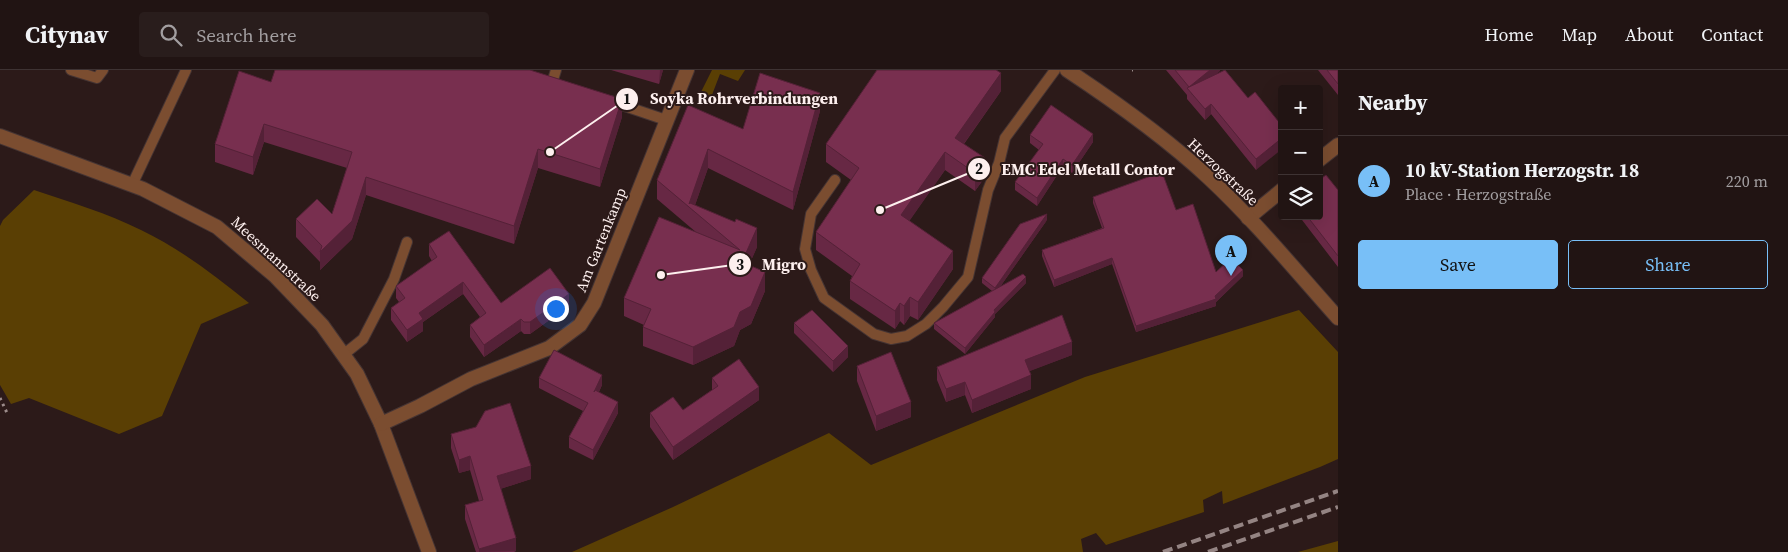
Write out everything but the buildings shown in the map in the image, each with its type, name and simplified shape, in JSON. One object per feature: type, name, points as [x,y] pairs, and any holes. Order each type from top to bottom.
[{"type":"street","name":"Am Gartenkamp","points":[[381,424],[471,379],[548,348],[580,325],[594,303],[687,70]]},
{"type":"street","name":"Herzogstraße","points":[[1067,70],[1166,141],[1207,176],[1248,218],[1338,318]]},
{"type":"street","name":"Meesmannstraße","points":[[0,136],[143,189],[217,227],[275,276],[322,326],[357,374],[381,424],[429,552]]},
{"type":"street","points":[[1323,157],[1338,146]]},
{"type":"street","points":[[1248,218],[1278,193]]},
{"type":"lane","points":[[71,70],[97,78],[103,70]]},
{"type":"lane","points":[[132,185],[186,70]]},
{"type":"lane","points":[[552,83],[556,70]]},
{"type":"lane","points":[[835,180],[811,214],[805,249],[811,270],[824,298],[874,334],[891,339],[907,336],[926,324],[968,277],[988,190],[999,163],[1005,138],[1055,70]]},
{"type":"lane","points":[[598,97],[666,120]]},
{"type":"lane","points":[[343,355],[363,339],[394,279],[407,242]]},
{"type":"path","points":[[0,398],[8,415]]},
{"type":"shaded area","points":[[712,70],[745,70],[738,81],[720,74],[710,100],[699,96]]},
{"type":"shaded area","points":[[34,190],[102,213],[156,237],[197,264],[249,303],[201,324],[162,416],[119,434],[29,398],[11,404],[0,385],[0,226],[3,220]]},
{"type":"shaded area","points":[[1299,310],[1338,352],[1338,459],[1223,504],[1222,491],[1203,500],[1204,512],[1106,545],[1096,533],[1081,539],[1083,552],[572,552],[673,507],[829,433],[871,465],[1085,377]]},
{"type":"shaded area","points":[[1338,541],[1338,552],[1298,552]]},
{"type":"railway","points":[[1163,552],[1338,491]]},
{"type":"railway","points":[[1208,552],[1338,507]]},
{"type":"place","name":"Soyka Rohrverbindungen","points":[[550,152]]},
{"type":"place","name":"EMC Edel Metall Contor","points":[[880,210]]},
{"type":"place","name":"Migro","points":[[661,275]]},
{"type":"place","name":"10 kV-Station Herzogstr. 18","points":[[1231,276]]}]
